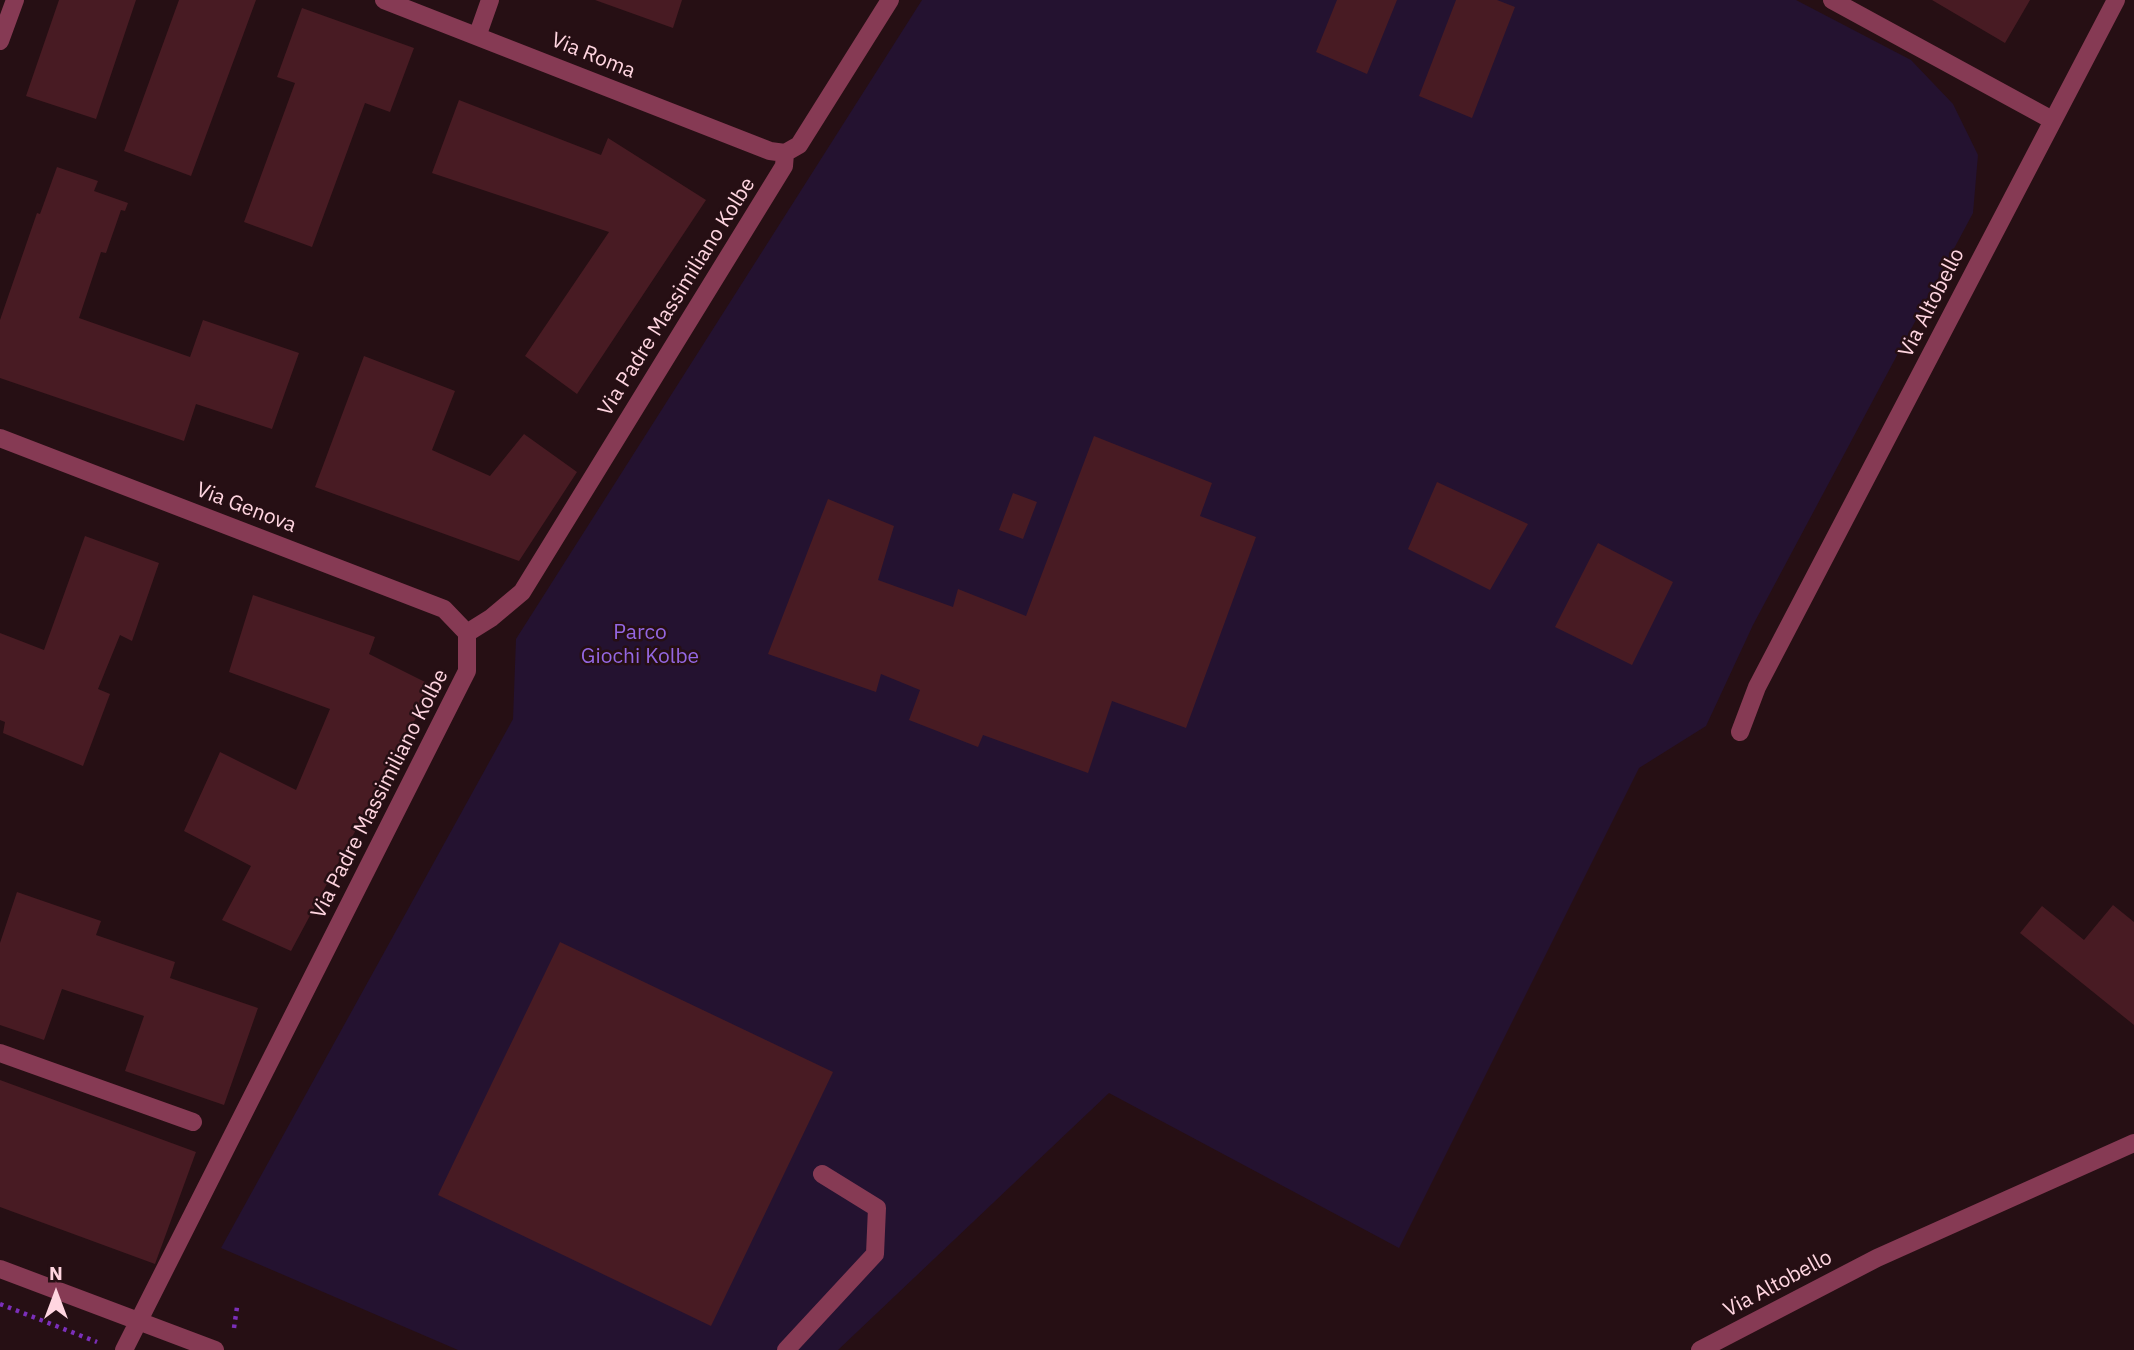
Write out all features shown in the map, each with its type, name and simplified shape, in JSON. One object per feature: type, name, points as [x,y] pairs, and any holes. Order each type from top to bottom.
[{"type":"street","points":[[0,41],[15,0]]},
{"type":"street","name":"Via Roma","points":[[384,0],[478,34],[741,139],[785,153]]},
{"type":"street","points":[[478,34],[490,0]]},
{"type":"street","name":"Via Padre Massimiliano Kolbe","points":[[124,1350],[467,671],[467,633],[522,592],[784,166],[785,153],[799,145],[891,0]]},
{"type":"street","points":[[1832,0],[2052,120]]},
{"type":"street","name":"Via Altobello","points":[[1740,732],[1764,675],[2116,0]]},
{"type":"street","name":"Via Genova","points":[[0,439],[443,609],[467,633]]},
{"type":"street","points":[[0,1053],[193,1122]]},
{"type":"street","name":"Via Altobello","points":[[1700,1350],[1877,1258],[2134,1143]]},
{"type":"street","points":[[786,1350],[875,1254],[877,1208],[822,1174]]},
{"type":"street","points":[[0,1269],[215,1350]]},
{"type":"path","points":[[0,1304],[104,1345]]},
{"type":"green space","name":"Parco Giochi Kolbe","points":[[922,0],[1796,0],[1911,60],[1953,104],[1978,155],[1973,213],[1753,625],[1706,726],[1639,768],[1399,1248],[1109,1093],[838,1350],[458,1350],[221,1248],[513,719],[516,639]]},
{"type":"building","points":[[59,0],[136,0],[96,119],[26,96]]},
{"type":"building","points":[[179,0],[256,0],[191,176],[124,151]]},
{"type":"building","points":[[595,0],[682,0],[673,28]]},
{"type":"building","points":[[1337,0],[1397,0],[1367,74],[1316,52]]},
{"type":"building","points":[[1456,0],[1497,0],[1515,7],[1472,118],[1419,96]]},
{"type":"building","points":[[1932,0],[2030,0],[2005,43]]},
{"type":"building","points":[[302,8],[414,48],[390,112],[365,103],[312,247],[244,222],[295,83],[277,77]]},
{"type":"building","points":[[459,100],[601,155],[608,138],[706,200],[577,394],[525,356],[609,232],[432,173]]},
{"type":"building","points":[[57,167],[98,181],[94,191],[128,203],[125,211],[121,210],[106,253],[101,252],[79,318],[190,357],[203,320],[299,353],[272,429],[196,404],[184,441],[0,378],[0,320],[37,213],[40,214]]},
{"type":"building","points":[[364,356],[455,391],[432,450],[490,476],[524,434],[577,472],[519,561],[315,487]]},
{"type":"building","points":[[1094,436],[1212,483],[1200,516],[1256,537],[1186,728],[1112,701],[1088,773],[983,735],[978,747],[909,720],[920,690],[881,674],[876,692],[768,654],[828,499],[894,526],[878,580],[953,607],[958,589],[1026,616]]},
{"type":"building","points":[[1437,482],[1528,524],[1490,590],[1408,549]]},
{"type":"building","points":[[1013,493],[1037,502],[1023,539],[999,530]]},
{"type":"building","points":[[85,536],[159,563],[132,641],[120,635],[98,689],[110,694],[83,766],[3,733],[5,722],[0,720],[0,633],[44,650]]},
{"type":"building","points":[[1598,543],[1673,582],[1632,665],[1555,627]]},
{"type":"building","points":[[253,595],[375,637],[369,654],[433,686],[291,951],[222,920],[251,866],[184,831],[220,752],[296,790],[330,709],[229,672]]},
{"type":"building","points":[[17,892],[101,921],[96,935],[175,962],[170,978],[258,1008],[224,1105],[125,1071],[144,1016],[62,989],[44,1040],[0,1025],[0,943]]},
{"type":"building","points":[[2113,905],[2134,922],[2134,1025],[2020,933],[2042,906],[2084,940]]},
{"type":"building","points":[[560,942],[833,1072],[711,1326],[438,1195]]},
{"type":"building","points":[[0,1080],[196,1152],[155,1264],[0,1207]]}]
